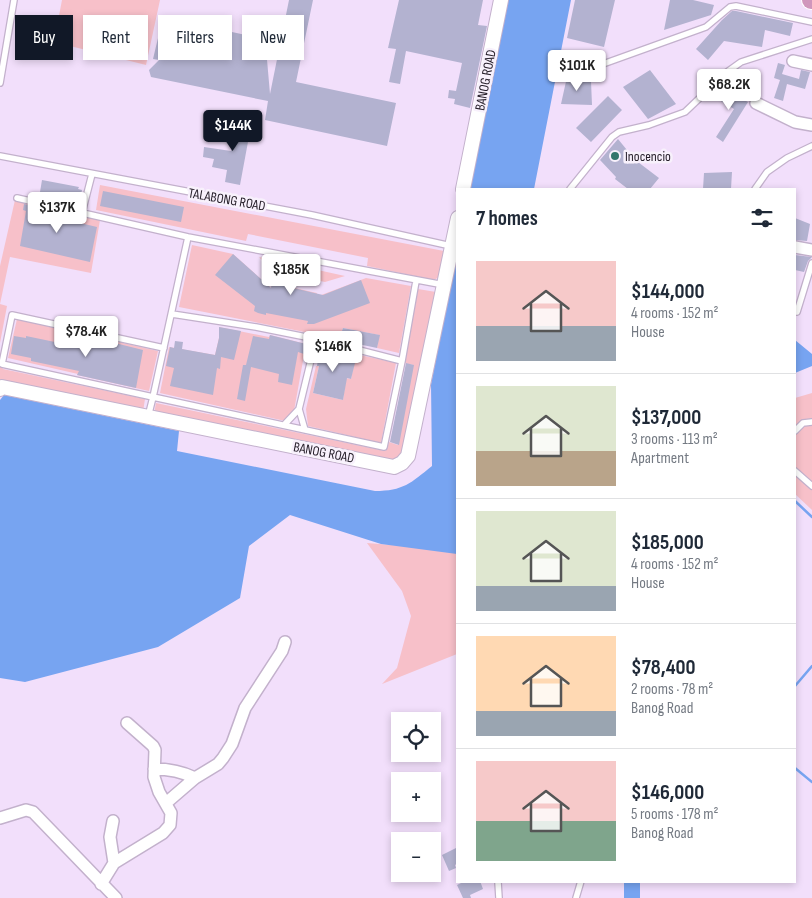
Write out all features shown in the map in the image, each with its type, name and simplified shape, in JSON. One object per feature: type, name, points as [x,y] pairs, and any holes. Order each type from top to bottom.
[{"type":"street","name":"BANOG ROAD","points":[[463,188],[501,0]]},
{"type":"street","points":[[793,61],[812,65]]},
{"type":"street","points":[[756,103],[795,122],[812,125]]},
{"type":"street","name":"BANOG ROAD","points":[[1,387],[394,466],[402,463],[408,456],[456,227]]},
{"type":"street","points":[[796,247],[812,250]]},
{"type":"street","points":[[166,803],[195,778],[218,764],[232,744],[245,708],[282,651],[285,642]]},
{"type":"street","points":[[101,884],[114,863],[163,833],[170,825],[171,813],[159,792],[154,777],[153,746],[127,723]]},
{"type":"street","points":[[154,769],[171,769],[195,778]]},
{"type":"street","points":[[0,818],[26,810],[33,812],[116,898]]},
{"type":"street","points":[[113,821],[110,837],[114,863]]},
{"type":"lane","points":[[0,83],[14,0]]},
{"type":"lane","points":[[603,64],[706,27],[730,7],[736,6],[812,22]]},
{"type":"lane","points":[[571,188],[612,136],[618,132],[649,125],[685,112],[740,62],[812,39]]},
{"type":"lane","points":[[756,188],[767,172],[787,158],[812,146]]},
{"type":"lane","name":"TALABONG ROAD","points":[[0,156],[312,215],[452,246]]},
{"type":"lane","points":[[82,213],[92,174]]},
{"type":"lane","points":[[17,198],[188,237],[445,285]]},
{"type":"lane","points":[[148,417],[188,237]]},
{"type":"lane","points":[[797,312],[812,263]]},
{"type":"lane","points":[[164,348],[12,315],[2,364],[384,447],[416,281]]},
{"type":"lane","points":[[172,314],[256,327],[316,339],[402,361]]},
{"type":"lane","points":[[284,425],[299,409],[316,339]]},
{"type":"lane","points":[[299,409],[305,430]]},
{"type":"lane","points":[[796,430],[803,423],[812,422]]},
{"type":"lane","points":[[796,472],[812,486]]},
{"type":"lane","points":[[498,883],[499,898]]},
{"type":"lane","points":[[576,898],[580,883]]},
{"type":"shaded area","points":[[62,0],[160,0],[148,56],[148,15],[83,15],[83,49],[73,47],[73,15],[59,15]]},
{"type":"shaded area","points":[[126,60],[147,60],[146,65]]},
{"type":"shaded area","points":[[100,185],[444,251],[439,277],[434,280],[367,266],[368,258],[248,234],[246,241],[96,210]]},
{"type":"shaded area","points":[[15,200],[100,220],[91,273],[10,257],[0,304],[0,266]]},
{"type":"shaded area","points":[[192,245],[233,254],[271,288],[272,283],[317,293],[316,297],[366,278],[411,286],[399,353],[377,348],[379,335],[343,328],[340,339],[179,307]]},
{"type":"shaded area","points":[[259,257],[345,276],[325,282],[273,271]]},
{"type":"shaded area","points":[[418,289],[436,292],[405,453],[397,460],[390,461],[154,414],[156,403],[385,451],[389,442],[398,445],[413,365],[404,363]]},
{"type":"shaded area","points":[[0,304],[7,306],[0,343]]},
{"type":"shaded area","points":[[17,319],[158,351],[149,391],[8,358]]},
{"type":"shaded area","points":[[219,327],[269,337],[270,335],[306,344],[294,411],[285,421],[160,393],[169,347],[215,355],[219,338]]},
{"type":"shaded area","points":[[351,353],[396,363],[381,443],[308,426],[306,409],[316,366],[319,366],[313,393],[343,400],[346,378],[351,379],[354,364],[348,362]]},
{"type":"shaded area","points":[[0,365],[3,369],[145,399],[143,412],[0,382]]},
{"type":"shaded area","points":[[812,393],[812,510],[796,495],[796,398]]},
{"type":"shaded area","points":[[367,543],[454,550],[456,545],[456,654],[382,684],[397,668],[411,616],[402,591]]},
{"type":"water","points":[[508,0],[571,0],[534,188],[470,188]]},
{"type":"water","points":[[456,257],[456,554],[381,544],[290,515],[249,546],[240,598],[158,647],[25,682],[0,678],[0,400],[4,395],[179,431],[177,451],[375,491],[385,491],[406,485],[432,466],[431,384]]},
{"type":"water","points":[[796,341],[812,354],[812,366],[796,373]]},
{"type":"building","points":[[289,0],[313,0],[304,43],[304,15],[286,15]]},
{"type":"building","points":[[399,0],[483,0],[478,25],[487,26],[470,108],[454,104],[455,99],[448,98],[449,90],[456,91],[462,63],[406,51],[400,84],[389,82],[396,49],[388,48]]},
{"type":"building","points":[[575,0],[615,0],[604,47],[567,38]]},
{"type":"building","points":[[670,0],[693,0],[714,5],[711,15],[664,30]]},
{"type":"building","points":[[732,11],[793,23],[790,36],[765,30],[762,47],[724,41],[708,60],[696,49]]},
{"type":"building","points":[[232,32],[242,34],[242,60],[267,60],[270,94],[277,60],[301,60],[296,82],[396,103],[387,146],[265,120],[268,101],[151,77],[149,70],[159,60],[232,60]]},
{"type":"building","points":[[158,38],[158,60],[153,59]]},
{"type":"building","points":[[778,63],[785,65],[782,74],[799,79],[801,70],[810,72],[805,89],[787,84],[783,101],[774,98],[780,80],[774,78]]},
{"type":"building","points":[[650,70],[676,104],[648,119],[623,87]]},
{"type":"building","points":[[567,77],[591,81],[592,105],[561,104]]},
{"type":"building","points":[[720,85],[736,100],[738,97],[748,102],[723,142],[716,137],[734,109],[716,98],[718,96],[713,91]]},
{"type":"building","points":[[608,96],[622,110],[591,142],[576,128]]},
{"type":"building","points":[[236,117],[254,121],[252,132],[250,131],[240,185],[225,182],[227,170],[212,167],[214,159],[203,157],[204,147],[231,151],[236,128],[234,127]]},
{"type":"building","points":[[618,139],[630,156],[659,178],[651,188],[627,188],[615,179],[616,177],[600,160]]},
{"type":"building","points":[[732,172],[731,188],[703,188],[704,173]]},
{"type":"building","points":[[42,180],[79,187],[78,189],[82,190],[80,199],[77,198],[77,201],[67,199],[66,204],[39,198]]},
{"type":"building","points":[[103,191],[184,207],[181,222],[100,206]]},
{"type":"building","points":[[24,204],[64,214],[63,219],[97,227],[90,262],[20,246],[26,211],[23,210]]},
{"type":"building","points":[[796,218],[810,224],[807,241],[796,240]]},
{"type":"building","points":[[233,254],[271,288],[272,283],[323,295],[361,280],[370,303],[314,324],[307,324],[308,321],[258,313],[254,311],[255,306],[215,275]]},
{"type":"building","points":[[796,255],[812,257],[808,261],[804,272],[796,270]]},
{"type":"building","points":[[219,327],[241,331],[234,360],[221,357],[220,369],[217,368],[213,395],[170,386],[174,368],[166,366],[170,347],[174,348],[175,341],[183,342],[182,349],[215,355],[219,338]]},
{"type":"building","points":[[343,328],[380,335],[377,348],[339,340]]},
{"type":"building","points":[[270,335],[306,344],[304,354],[298,352],[292,385],[278,382],[279,374],[251,367],[245,401],[237,399],[243,365],[246,365],[253,336],[269,339]]},
{"type":"building","points":[[14,336],[26,338],[26,336],[79,347],[81,337],[86,338],[87,336],[143,350],[136,388],[77,375],[79,371],[31,361],[31,358],[11,354]]},
{"type":"building","points":[[320,347],[351,353],[348,362],[355,363],[351,379],[347,378],[343,400],[313,393],[319,366],[317,366]]},
{"type":"building","points":[[406,363],[414,365],[399,445],[390,442]]},
{"type":"building","points":[[456,848],[456,868],[449,871],[442,855]]},
{"type":"building","points":[[461,883],[481,883],[483,889],[470,895],[471,898],[463,898],[457,885]]},
{"type":"waterway","points":[[796,502],[812,517]]},
{"type":"waterway","points":[[796,685],[812,666]]},
{"type":"waterway","points":[[796,769],[812,782]]},
{"type":"waterway","points":[[632,883],[632,898]]},
{"type":"place","name":"Inocencio","points":[[615,156]]}]
